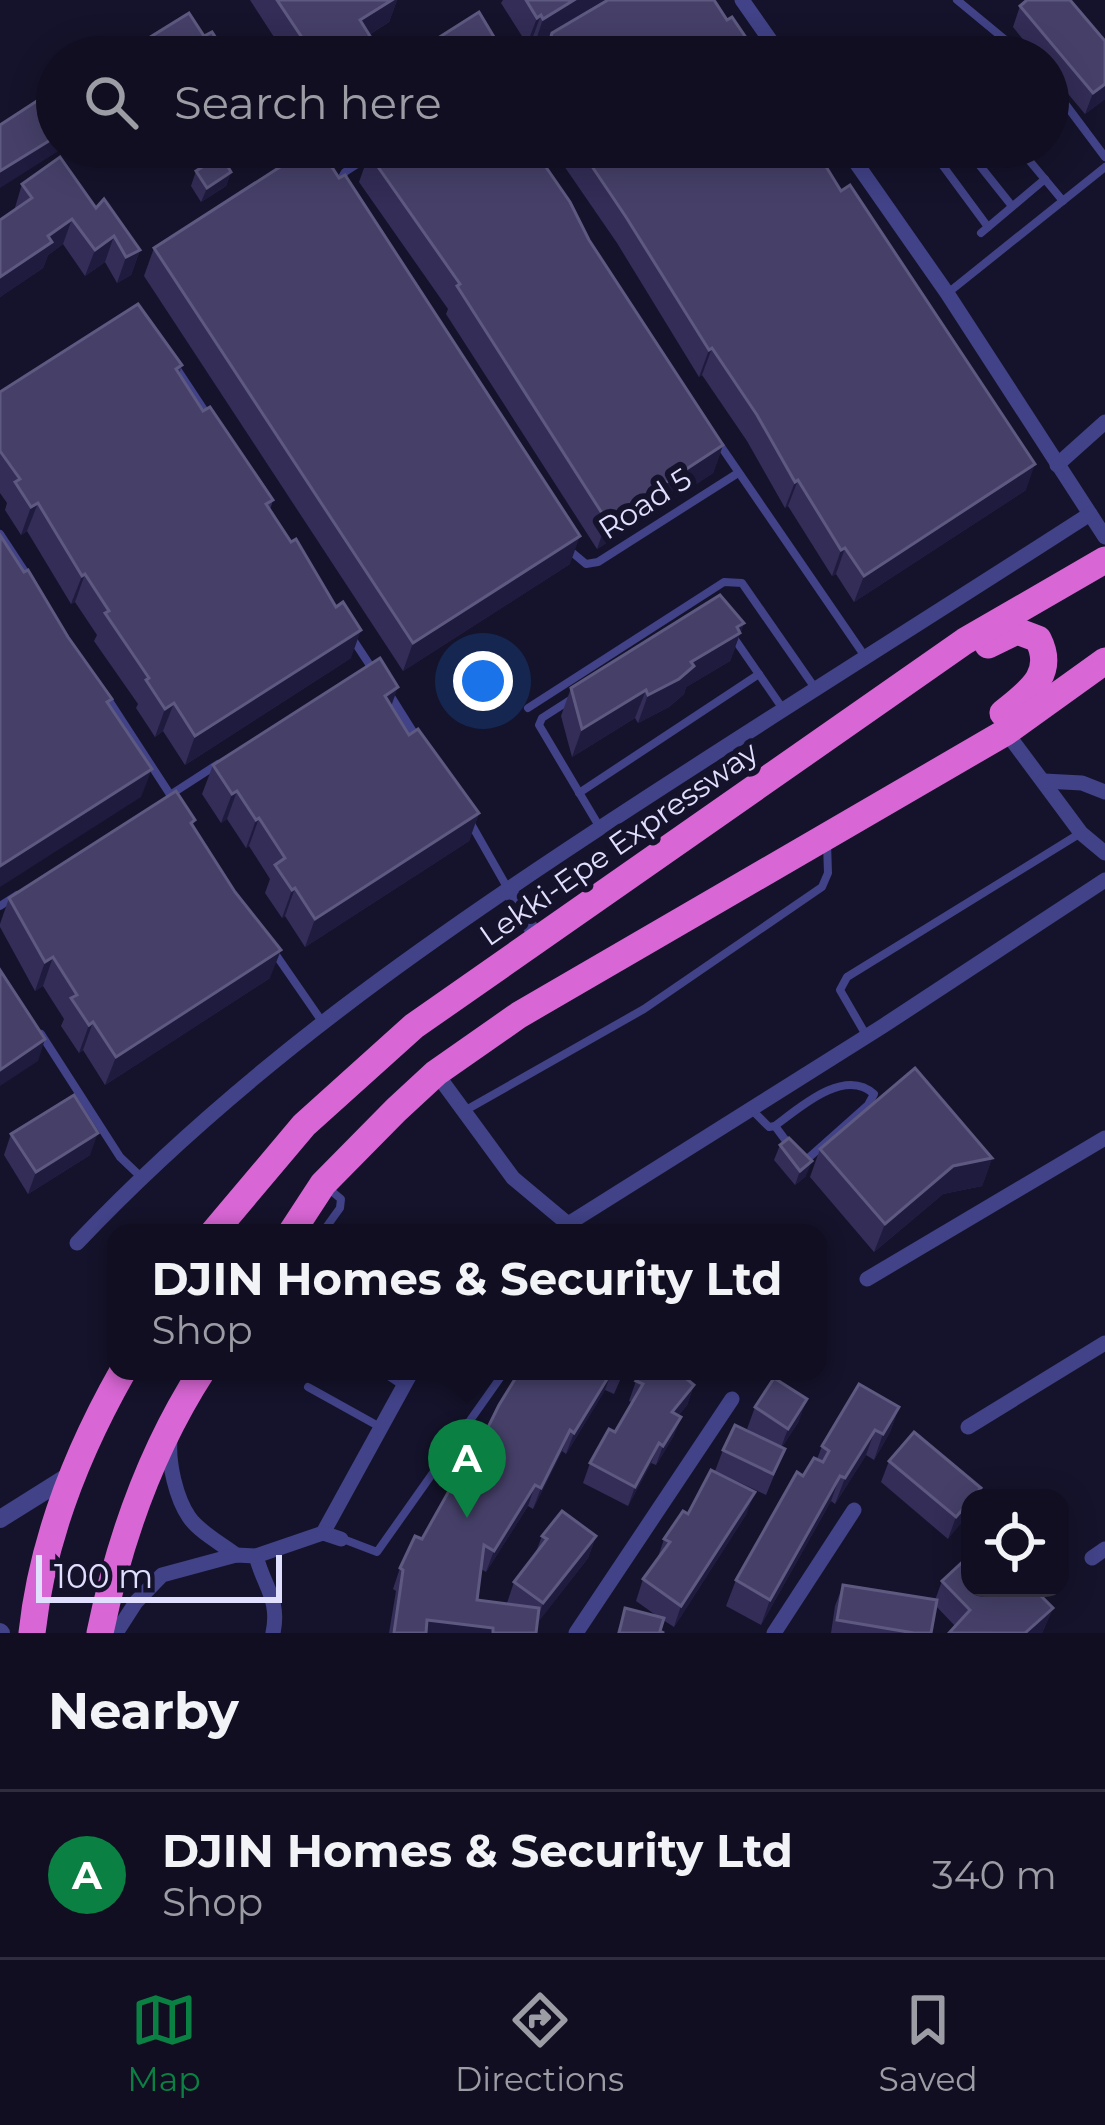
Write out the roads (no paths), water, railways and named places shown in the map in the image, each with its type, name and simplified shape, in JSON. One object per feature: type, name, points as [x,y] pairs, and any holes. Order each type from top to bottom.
[{"type":"highway","name":"Lekki-Epe Expressway","points":[[220,1224],[272,1159],[357,1074],[414,1026],[965,641],[1105,560]]},
{"type":"highway","points":[[674,925],[709,884],[987,727],[1034,688],[1045,671],[1044,652],[1038,639],[1018,631],[998,638],[891,708],[847,726]]},
{"type":"highway","points":[[297,1224],[323,1184],[436,1073],[519,1015],[1006,732],[1105,661]]},
{"type":"highway","points":[[32,1633],[45,1555],[100,1412],[118,1380]]},
{"type":"highway","points":[[100,1633],[133,1509],[173,1414],[196,1380]]},
{"type":"street","points":[[742,0],[767,36]]},
{"type":"street","points":[[860,168],[1103,531]]},
{"type":"street","points":[[1057,465],[1105,422]]},
{"type":"street","points":[[77,1243],[140,1176],[321,1020],[508,888],[1090,514]]},
{"type":"street","points":[[1006,732],[1081,833],[1105,853]]},
{"type":"street","points":[[1044,781],[1082,783],[1105,792]]},
{"type":"street","points":[[567,1224],[1105,880]]},
{"type":"street","points":[[508,888],[539,941]]},
{"type":"street","points":[[436,1073],[513,1178],[557,1224]]},
{"type":"street","points":[[867,1279],[1105,1138]]},
{"type":"street","points":[[968,1426],[1105,1343]]},
{"type":"street","points":[[322,1533],[407,1380]]},
{"type":"street","points":[[576,1633],[732,1399]]},
{"type":"street","points":[[173,1414],[169,1453],[190,1520],[236,1555]]},
{"type":"street","points":[[0,1519],[76,1471]]},
{"type":"street","points":[[774,1633],[854,1510]]},
{"type":"street","points":[[116,1633],[162,1575],[236,1555],[256,1556],[322,1533],[341,1539]]},
{"type":"street","points":[[256,1556],[275,1601],[273,1633]]},
{"type":"lane","points":[[957,0],[1001,36]]},
{"type":"lane","points":[[1069,109],[1105,157]]},
{"type":"lane","points":[[947,293],[1105,167]]},
{"type":"lane","points":[[339,193],[338,184],[351,168]]},
{"type":"lane","points":[[943,168],[984,230],[1045,179]]},
{"type":"lane","points":[[982,168],[1012,206]]},
{"type":"lane","points":[[1036,168],[1063,201]]},
{"type":"lane","points":[[167,354],[211,422]]},
{"type":"lane","name":"Road 5","points":[[717,440],[864,655]]},
{"type":"lane","name":"Road 5","points":[[562,540],[578,560],[598,562],[738,472]]},
{"type":"lane","points":[[0,534],[33,584]]},
{"type":"lane","points":[[528,708],[724,582],[742,583],[815,688]]},
{"type":"lane","points":[[341,621],[419,742]]},
{"type":"lane","points":[[734,637],[783,709]]},
{"type":"lane","points":[[350,678],[370,665]]},
{"type":"lane","points":[[579,793],[759,674]]},
{"type":"lane","points":[[96,682],[180,810]]},
{"type":"lane","points":[[578,695],[542,718],[539,725],[600,828]]},
{"type":"lane","points":[[151,808],[230,756]]},
{"type":"lane","points":[[460,805],[508,888]]},
{"type":"lane","points":[[867,1036],[840,990],[847,976],[1081,833]]},
{"type":"lane","points":[[465,1111],[644,1009],[821,887],[830,858],[826,836]]},
{"type":"lane","points":[[0,906],[19,894]]},
{"type":"lane","points":[[263,935],[321,1020]]},
{"type":"lane","points":[[31,1019],[120,1157],[140,1176]]},
{"type":"lane","points":[[751,1108],[769,1127],[852,1082],[862,1083],[874,1094],[868,1105],[802,1163],[775,1126]]},
{"type":"lane","points":[[323,1184],[341,1199],[328,1224]]},
{"type":"lane","points":[[341,1539],[376,1552],[500,1380]]},
{"type":"lane","points":[[308,1387],[381,1428]]},
{"type":"place","name":"DJIN Homes & Security Ltd","points":[[467,1518]]}]
